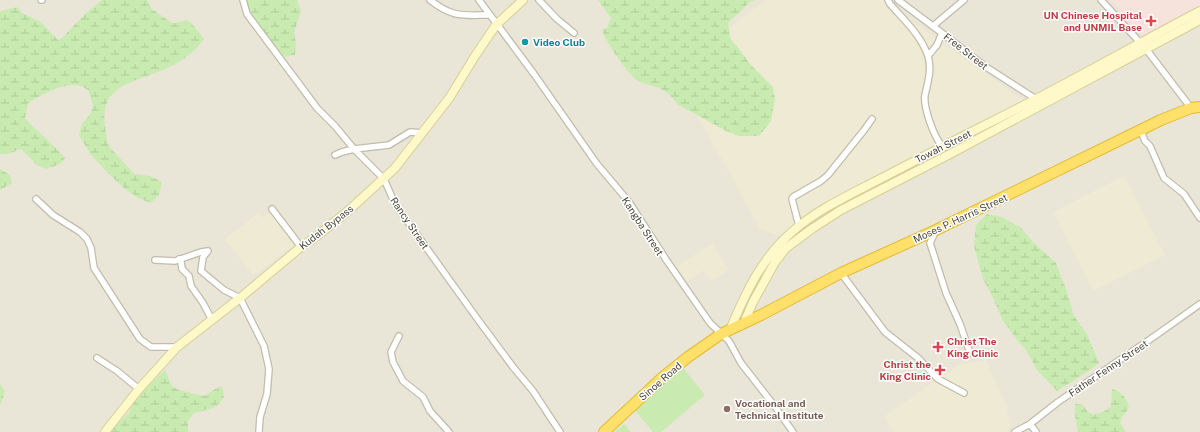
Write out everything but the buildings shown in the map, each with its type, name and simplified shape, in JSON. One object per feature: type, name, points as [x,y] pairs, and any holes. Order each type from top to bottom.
[{"type":"highway","name":"Moses P. Harris Street","points":[[726,332],[842,273],[936,230],[1141,131],[1196,108]]},
{"type":"highway","name":"Sinoe Road","points":[[604,432],[663,377],[688,357],[726,332]]},
{"type":"street","name":"Rancy Street","points":[[243,0],[247,14],[317,108],[335,126],[354,149],[384,179],[395,204],[513,367],[533,391],[560,432]]},
{"type":"street","points":[[430,0],[439,7],[457,15],[490,15]]},
{"type":"street","name":"Kangba Street","points":[[479,0],[496,25],[534,74],[597,164],[630,202],[667,261],[710,324],[726,332],[729,341],[741,363],[776,408],[792,432]]},
{"type":"street","name":"Kudah Bypass","points":[[105,432],[139,389],[177,347],[240,298],[301,247],[318,236],[395,168],[450,96],[496,25],[523,0]]},
{"type":"street","points":[[539,0],[574,33]]},
{"type":"street","points":[[888,0],[915,32],[928,56],[929,79],[925,95],[925,105],[936,140],[942,146]]},
{"type":"street","name":"Free Street","points":[[898,0],[983,65],[1036,99]]},
{"type":"street","points":[[933,26],[964,0]]},
{"type":"street","points":[[1101,0],[1140,42],[1196,108]]},
{"type":"street","name":"Towah Street","points":[[726,332],[742,301],[769,256],[792,232],[824,209],[942,146],[1036,99],[1200,11]]},
{"type":"street","name":"Towah Street","points":[[744,323],[753,302],[776,262],[786,248],[813,228],[841,210],[950,154],[1200,20]]},
{"type":"street","points":[[928,56],[937,45],[942,33]]},
{"type":"street","points":[[798,222],[792,199],[793,197],[821,181],[828,175],[872,119]]},
{"type":"street","points":[[1141,131],[1145,141],[1150,146],[1164,178],[1184,194],[1200,218]]},
{"type":"street","points":[[335,155],[354,149],[383,147],[394,143],[410,132],[423,133]]},
{"type":"street","points":[[36,198],[53,215],[80,232],[87,239],[91,248],[94,268],[140,339],[150,347],[177,347]]},
{"type":"street","points":[[272,209],[301,247]]},
{"type":"street","points":[[936,230],[930,243],[946,293],[960,324],[970,353]]},
{"type":"street","points":[[155,260],[175,261],[201,252],[208,252],[203,257],[201,271],[224,290],[240,298],[264,346],[270,370],[267,394],[260,418],[259,432]]},
{"type":"street","points":[[179,259],[182,269],[189,276],[191,286],[203,303],[212,320]]},
{"type":"street","points":[[842,273],[885,332],[918,358],[938,379],[964,393]]},
{"type":"street","name":"Father Fenny Street","points":[[1015,432],[1030,424],[1058,402],[1200,304]]},
{"type":"street","points":[[399,336],[391,352],[393,362],[403,381],[423,397],[430,411],[448,432]]},
{"type":"street","points":[[98,358],[122,374],[139,389]]},
{"type":"street","points":[[1030,424],[1036,432]]},
{"type":"shaded area","points":[[0,0],[1200,0],[1200,432],[0,432]]},
{"type":"shaded area","points":[[765,0],[890,0],[912,21],[1023,100],[814,210],[781,236],[761,230],[688,98],[672,74]]},
{"type":"shaded area","name":"UN Chinese Hospital and UNMIL Base","points":[[1111,0],[1200,0],[1200,5],[1143,36]]},
{"type":"shaded area","points":[[1124,176],[1165,255],[1093,291],[1053,212]]},
{"type":"shaded area","points":[[272,211],[297,242],[254,276],[225,239],[259,213],[263,218]]},
{"type":"shaded area","points":[[712,244],[729,270],[711,281],[704,270],[687,281],[677,266]]},
{"type":"shaded area","points":[[986,360],[1007,408],[1010,428],[1006,432],[894,432],[885,416],[960,364]]},
{"type":"green space","points":[[102,0],[147,0],[152,9],[172,23],[187,20],[194,26],[204,39],[191,54],[181,61],[130,82],[121,87],[107,102],[105,125],[109,146],[134,174],[150,176],[162,182],[159,195],[151,203],[138,198],[125,189],[91,155],[79,135],[82,124],[91,113],[93,105],[88,90],[76,85],[57,88],[28,103],[25,118],[65,158],[60,164],[46,169],[37,165],[21,149],[8,154],[0,154],[0,11],[17,7],[22,13],[41,22],[58,40],[62,38],[86,13]]},
{"type":"green space","points":[[246,0],[297,0],[301,11],[294,33],[296,43],[295,55],[285,57],[279,52],[257,23]]},
{"type":"green space","points":[[598,0],[757,0],[750,2],[728,23],[731,40],[750,64],[773,87],[775,99],[771,121],[759,136],[739,136],[726,131],[677,104],[670,95],[657,87],[638,81],[623,65],[604,36],[602,30],[607,28],[611,18]]},
{"type":"green space","points":[[0,169],[10,175],[12,183],[0,190]]},
{"type":"green space","points":[[987,214],[1002,217],[1021,228],[1034,243],[1056,263],[1074,316],[1087,334],[1099,363],[1057,391],[1037,370],[1026,350],[1002,319],[983,279],[974,246],[976,225]]},
{"type":"green space","points":[[683,368],[705,395],[661,432],[653,432],[634,409]]},
{"type":"green space","points":[[165,370],[172,386],[179,390],[204,396],[220,386],[223,389],[224,397],[218,405],[210,409],[194,413],[188,421],[188,432],[109,432],[129,413],[132,404]]},
{"type":"green space","points":[[0,384],[4,389],[4,397],[0,405]]},
{"type":"green space","points":[[1112,389],[1121,393],[1128,404],[1129,408],[1122,417],[1120,423],[1126,432],[1078,432],[1075,416],[1075,404],[1082,404],[1088,412],[1094,415],[1103,412],[1111,406]]},
{"type":"green space","points":[[624,424],[631,432],[615,432]]},
{"type":"place","name":"UN Chinese Hospital and UNMIL Base","points":[[1151,21]]},
{"type":"place","name":"Video Club","points":[[525,42]]},
{"type":"place","name":"Christ The King Clinic","points":[[938,347]]},
{"type":"place","name":"Christ the King Clinic","points":[[940,370]]},
{"type":"place","name":"Vocational and Technical Institute","points":[[727,409]]}]
